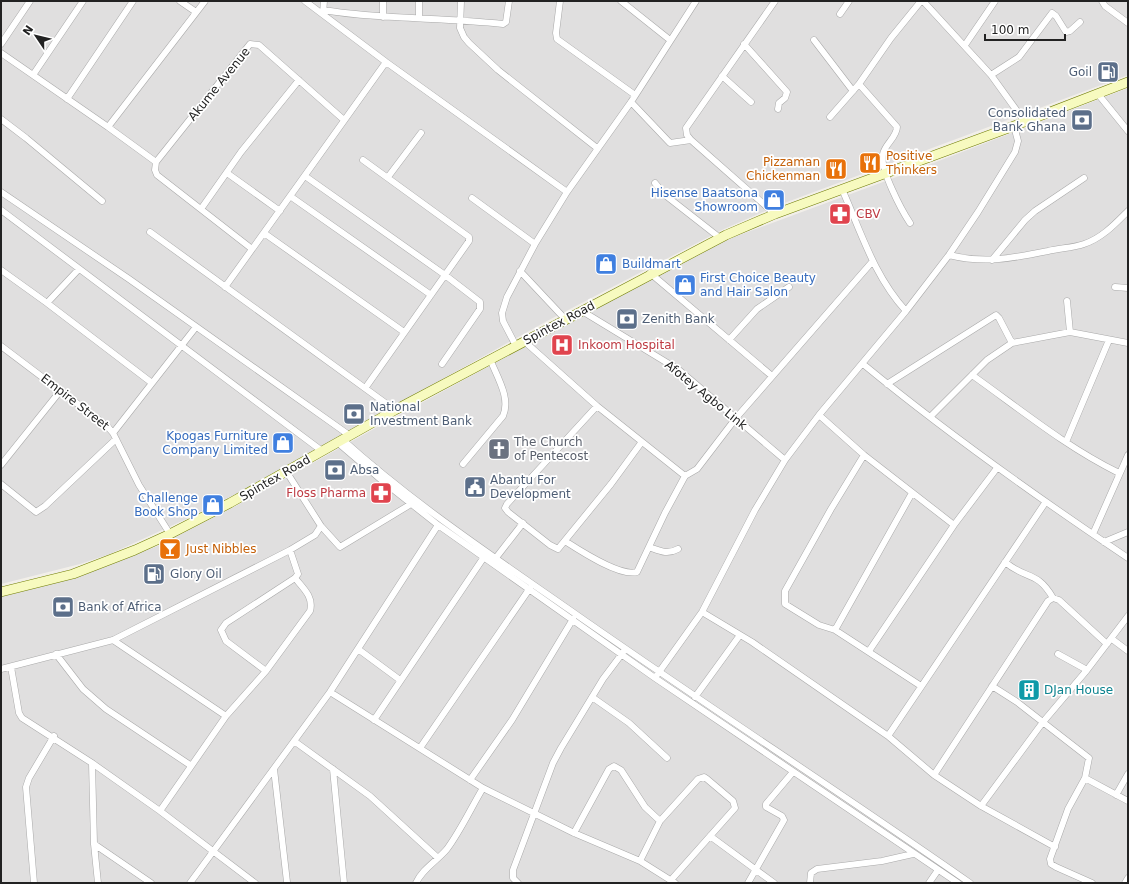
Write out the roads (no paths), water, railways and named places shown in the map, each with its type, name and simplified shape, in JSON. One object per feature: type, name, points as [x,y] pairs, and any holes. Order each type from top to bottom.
[{"type":"main road","name":"Spintex Road","points":[[2,591],[73,574],[135,550],[170,534],[230,503],[395,410],[566,320],[650,273],[720,238],[775,214],[1025,122],[1128,82]]},
{"type":"street","points":[[1,44],[30,1]]},
{"type":"street","points":[[33,75],[83,1]]},
{"type":"street","points":[[67,99],[133,1]]},
{"type":"street","points":[[180,1],[196,12]]},
{"type":"street","points":[[108,127],[205,1]]},
{"type":"street","points":[[305,1],[323,12],[386,62],[567,192]]},
{"type":"street","points":[[323,12],[324,1]]},
{"type":"street","points":[[383,1],[383,17]]},
{"type":"street","points":[[419,1],[419,17]]},
{"type":"street","points":[[461,1],[460,28],[464,36],[498,70],[597,148]]},
{"type":"street","points":[[323,12],[383,17],[419,17],[505,23],[509,1]]},
{"type":"street","points":[[560,1],[556,33],[557,39],[635,95]]},
{"type":"street","points":[[621,1],[670,40]]},
{"type":"street","points":[[685,476],[641,443],[520,344],[503,321],[502,312],[506,297],[520,271],[567,192],[635,95],[696,1]]},
{"type":"street","points":[[775,1],[687,126],[686,132],[691,140],[775,214]]},
{"type":"street","points":[[840,14],[849,1]]},
{"type":"street","points":[[830,117],[859,84],[890,38],[922,1],[991,74],[1025,122]]},
{"type":"street","points":[[965,45],[995,1]]},
{"type":"street","points":[[1102,1],[1105,6],[1128,23]]},
{"type":"street","points":[[991,74],[1019,57],[1052,13],[1056,16],[1066,32],[1070,31],[1080,22]]},
{"type":"street","points":[[814,40],[853,91]]},
{"type":"street","name":"Akume Avenue","points":[[156,162],[250,44],[259,45],[344,120]]},
{"type":"street","points":[[744,44],[787,92],[785,98],[779,103],[778,109]]},
{"type":"street","points":[[1,53],[156,162],[155,170],[158,174],[252,249]]},
{"type":"street","points":[[225,287],[386,62]]},
{"type":"street","points":[[722,76],[751,102]]},
{"type":"street","points":[[201,209],[254,136],[299,80]]},
{"type":"street","points":[[859,84],[897,127],[882,154],[883,162],[894,195],[910,223]]},
{"type":"street","points":[[1098,94],[1128,131]]},
{"type":"street","points":[[630,102],[670,143],[691,140]]},
{"type":"street","points":[[1,119],[30,140],[102,201]]},
{"type":"street","points":[[657,675],[702,612],[755,510],[784,460],[819,415],[906,311],[949,255],[1015,152],[1018,141],[1014,126]]},
{"type":"street","points":[[388,177],[421,133]]},
{"type":"street","points":[[363,160],[469,237],[469,241],[366,387]]},
{"type":"street","points":[[228,173],[280,211]]},
{"type":"street","points":[[305,176],[445,275],[479,301],[481,306],[442,364]]},
{"type":"street","points":[[992,260],[1025,220],[1035,211],[1084,178]]},
{"type":"street","points":[[655,183],[665,195],[720,238]]},
{"type":"street","points":[[842,189],[864,239],[872,262],[887,290],[906,311]]},
{"type":"street","points":[[1,192],[129,279],[196,327],[343,439],[418,502],[623,652]]},
{"type":"street","points":[[290,196],[431,295]]},
{"type":"street","points":[[472,198],[535,244]]},
{"type":"street","points":[[1,210],[78,270],[322,451]]},
{"type":"street","points":[[949,255],[974,260],[992,260],[1020,257],[1084,244],[1113,226],[1128,211]]},
{"type":"street","points":[[150,232],[366,387],[395,410]]},
{"type":"street","points":[[264,233],[404,332]]},
{"type":"street","points":[[565,541],[600,562],[634,573],[639,570],[667,508],[685,476],[697,469],[736,418],[872,262]]},
{"type":"street","points":[[1,270],[47,302],[152,383]]},
{"type":"street","points":[[47,302],[78,270]]},
{"type":"street","points":[[520,271],[566,320]]},
{"type":"street","points":[[650,273],[772,376]]},
{"type":"street","points":[[730,340],[756,309],[790,287]]},
{"type":"street","points":[[1115,287],[1128,288]]},
{"type":"street","points":[[1067,301],[1070,332]]},
{"type":"street","name":"Afotey Agbo Link","points":[[582,311],[679,370],[784,460]]},
{"type":"street","points":[[886,384],[996,315],[1012,344]]},
{"type":"street","points":[[113,433],[196,327]]},
{"type":"street","points":[[930,417],[987,360],[1012,344],[1070,332],[1128,343]]},
{"type":"street","points":[[1066,442],[1109,340]]},
{"type":"street","name":"Empire Street","points":[[2,348],[61,390],[107,426],[113,433],[140,485],[170,534]]},
{"type":"street","points":[[463,464],[504,416],[506,410],[507,403],[504,393],[490,359]]},
{"type":"street","points":[[863,364],[886,384],[997,468],[1045,503],[1128,558]]},
{"type":"street","points":[[972,375],[1088,457],[1119,473]]},
{"type":"street","points":[[1,465],[61,390]]},
{"type":"street","points":[[597,406],[505,507],[506,509],[555,549],[560,548],[641,443]]},
{"type":"street","points":[[819,415],[864,455],[954,525]]},
{"type":"street","points":[[1,484],[36,512],[45,506],[116,439]]},
{"type":"street","points":[[343,439],[411,504],[438,526],[657,675],[793,772],[958,883]]},
{"type":"street","points":[[864,455],[831,509],[784,594],[785,604],[819,625],[835,630],[921,686]]},
{"type":"street","points":[[1093,534],[1128,455]]},
{"type":"street","points":[[869,651],[954,525],[997,468]]},
{"type":"street","points":[[286,471],[321,526],[340,547],[411,504]]},
{"type":"street","points":[[835,630],[912,493]]},
{"type":"street","points":[[888,736],[1045,503]]},
{"type":"street","points":[[495,559],[523,523]]},
{"type":"street","points":[[1,669],[113,640],[290,550],[317,533],[321,526]]},
{"type":"street","points":[[190,883],[330,692],[438,526]]},
{"type":"street","points":[[1104,542],[1128,532]]},
{"type":"street","points":[[649,547],[666,553],[671,553],[678,549]]},
{"type":"street","points":[[266,671],[226,641],[221,630],[226,623],[295,578],[298,574],[290,550]]},
{"type":"street","points":[[374,720],[484,557]]},
{"type":"street","points":[[1005,562],[1018,572],[1035,577],[1041,581],[1053,598],[1058,600],[1110,642],[1128,651]]},
{"type":"street","points":[[160,811],[190,765],[226,716],[266,671],[310,611],[312,605],[310,598],[295,578]]},
{"type":"street","points":[[420,748],[530,588]]},
{"type":"street","points":[[934,775],[1048,601],[1053,598]]},
{"type":"street","points":[[702,612],[740,635],[888,736],[934,775],[981,806],[1055,847]]},
{"type":"street","points":[[981,806],[1043,722],[1110,642],[1128,616]]},
{"type":"street","points":[[470,780],[516,714],[573,619]]},
{"type":"street","points":[[695,697],[740,635]]},
{"type":"street","points":[[113,640],[226,716]]},
{"type":"street","points":[[358,649],[400,680]]},
{"type":"street","points":[[518,883],[513,878],[513,870],[553,763],[592,697],[623,652]]},
{"type":"street","points":[[56,654],[83,689],[106,709],[190,765]]},
{"type":"street","points":[[1058,654],[1087,670]]},
{"type":"street","points":[[11,667],[20,716],[54,736],[160,811],[253,882]]},
{"type":"street","points":[[657,675],[695,697],[970,883]]},
{"type":"street","points":[[992,686],[1017,702],[1086,754],[1089,762],[1085,778],[1068,809],[1050,859],[1051,864],[1092,883]]},
{"type":"street","points":[[330,692],[483,788],[574,833],[640,861],[673,882],[736,806],[733,801],[704,777],[698,779],[660,821],[640,861]]},
{"type":"street","points":[[592,697],[630,724],[667,758]]},
{"type":"street","points":[[34,883],[26,788],[29,778],[54,736]]},
{"type":"street","points":[[294,741],[370,796],[438,858]]},
{"type":"street","points":[[92,763],[94,844],[98,883]]},
{"type":"street","points":[[574,833],[609,769],[614,766],[621,770],[645,807],[660,821]]},
{"type":"street","points":[[274,769],[287,882]]},
{"type":"street","points":[[333,769],[344,883]]},
{"type":"street","points":[[748,883],[784,820],[766,807],[766,804],[793,772]]},
{"type":"street","points":[[1116,795],[1128,774]]},
{"type":"street","points":[[1085,778],[1128,801]]},
{"type":"street","points":[[416,883],[423,872],[453,841],[483,788]]},
{"type":"street","points":[[710,836],[774,883]]},
{"type":"street","points":[[94,844],[151,883]]},
{"type":"street","points":[[810,883],[811,873],[817,869],[882,861],[913,854]]},
{"type":"street","points":[[928,883],[938,870]]},
{"type":"street","points":[[1125,883],[1128,878]]},
{"type":"place","name":"Goil","points":[[1108,72]]},
{"type":"place","name":"Consolidated Bank Ghana","points":[[1082,120]]},
{"type":"place","name":"Positive Thinkers","points":[[870,163]]},
{"type":"place","name":"Pizzaman Chickenman","points":[[836,169]]},
{"type":"place","name":"Hisense Baatsona Showroom","points":[[774,200]]},
{"type":"place","name":"CBV","points":[[840,214]]},
{"type":"place","name":"Buildmart","points":[[606,264]]},
{"type":"place","name":"First Choice Beauty and Hair Salon","points":[[685,285]]},
{"type":"place","name":"Zenith Bank","points":[[627,319]]},
{"type":"place","name":"Inkoom Hospital","points":[[562,345]]},
{"type":"place","name":"National Investment Bank","points":[[354,414]]},
{"type":"place","name":"Kpogas Furniture Company Limited","points":[[283,443]]},
{"type":"place","name":"The Church of Pentecost","points":[[499,449]]},
{"type":"place","name":"Absa","points":[[335,470]]},
{"type":"place","name":"Abantu For Development","points":[[475,487]]},
{"type":"place","name":"Floss Pharma","points":[[381,493]]},
{"type":"place","name":"Challenge Book Shop","points":[[213,505]]},
{"type":"place","name":"Just Nibbles","points":[[170,549]]},
{"type":"place","name":"Glory Oil","points":[[154,574]]},
{"type":"place","name":"Bank of Africa","points":[[63,607]]},
{"type":"place","name":"DJan House","points":[[1029,690]]}]
